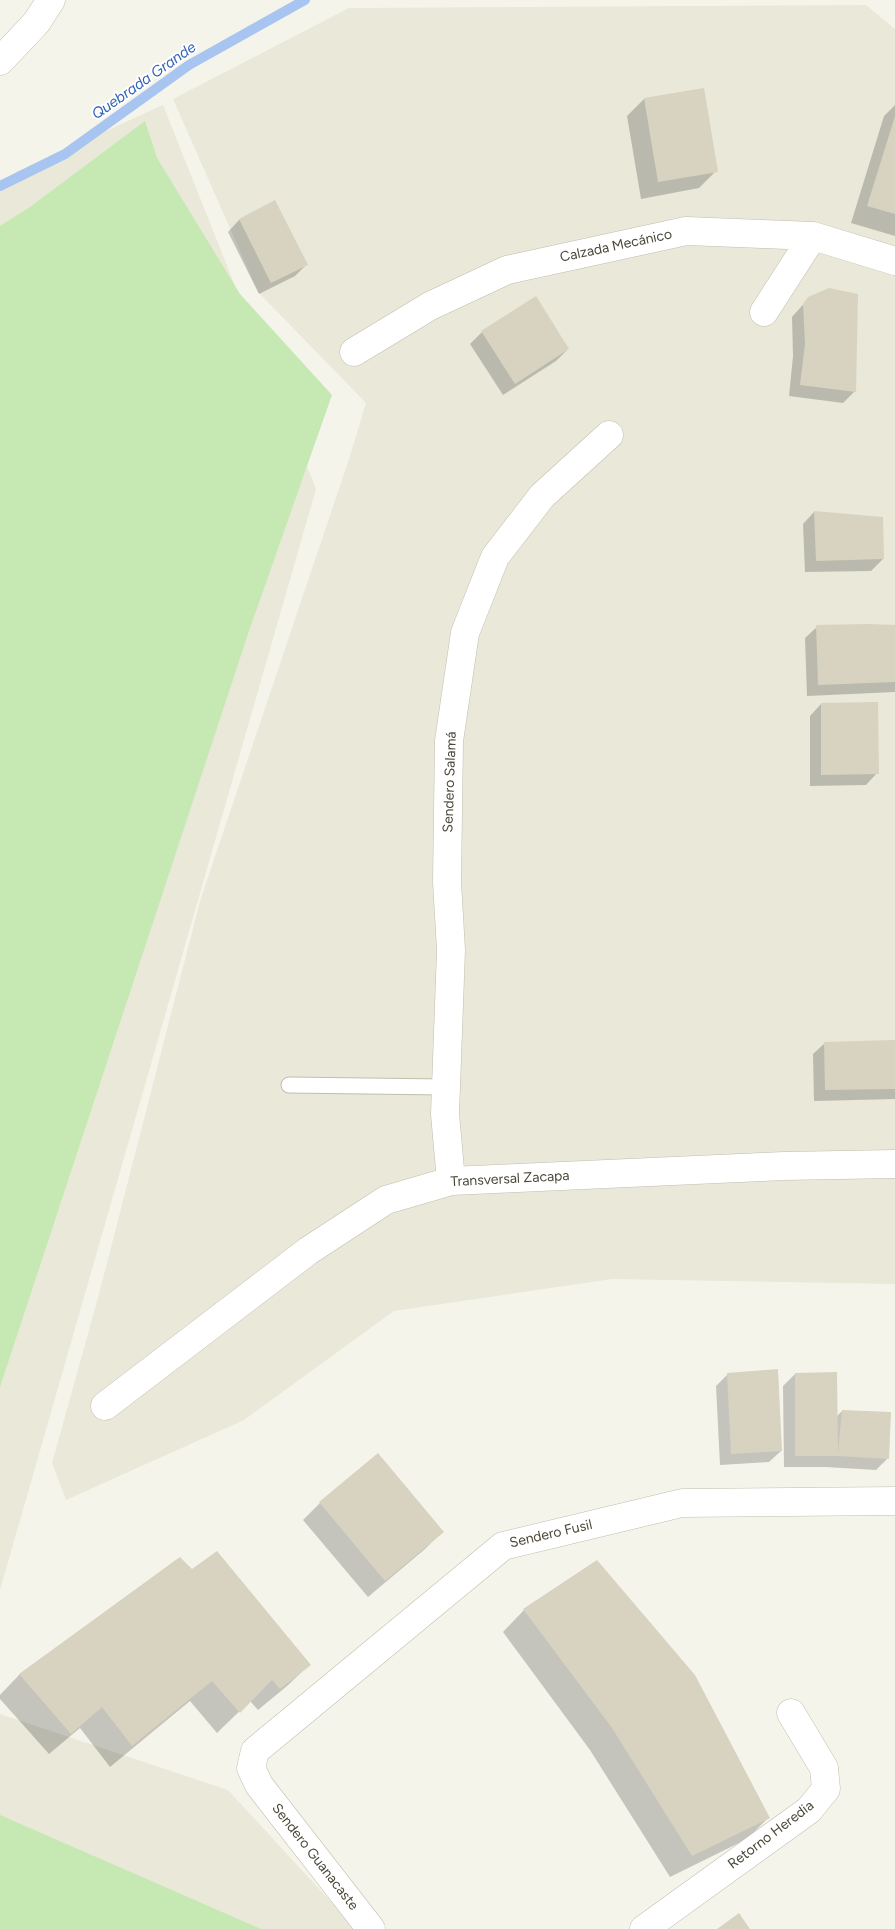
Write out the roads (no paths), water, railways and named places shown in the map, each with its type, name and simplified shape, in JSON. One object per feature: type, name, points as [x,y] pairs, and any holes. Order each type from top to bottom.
[{"type":"street","points":[[0,61],[36,23],[51,0]]},
{"type":"street","name":"Calzada Mecánico","points":[[354,352],[430,306],[508,270],[686,231],[813,236],[895,260]]},
{"type":"street","points":[[764,312],[813,236]]},
{"type":"street","name":"Sendero Salamá","points":[[451,1181],[445,1114],[451,950],[447,882],[449,741],[465,633],[495,556],[542,496],[610,435]]},
{"type":"street","name":"Transversal Zacapa","points":[[105,1406],[308,1250],[386,1200],[451,1181],[784,1166],[895,1164]]},
{"type":"street","name":"Sendero Fusil","points":[[259,1785],[251,1768],[255,1751],[502,1546],[682,1503],[895,1501]]},
{"type":"street","name":"Retorno Heredia","points":[[644,1929],[809,1810],[826,1789],[824,1768],[791,1713]]},
{"type":"street","name":"Sendero Guanacaste","points":[[259,1785],[371,1929]]},
{"type":"lane","points":[[289,1085],[445,1087]]},
{"type":"waterway","name":"Quebrada Grande","points":[[0,186],[65,154],[189,65],[305,0]]}]
